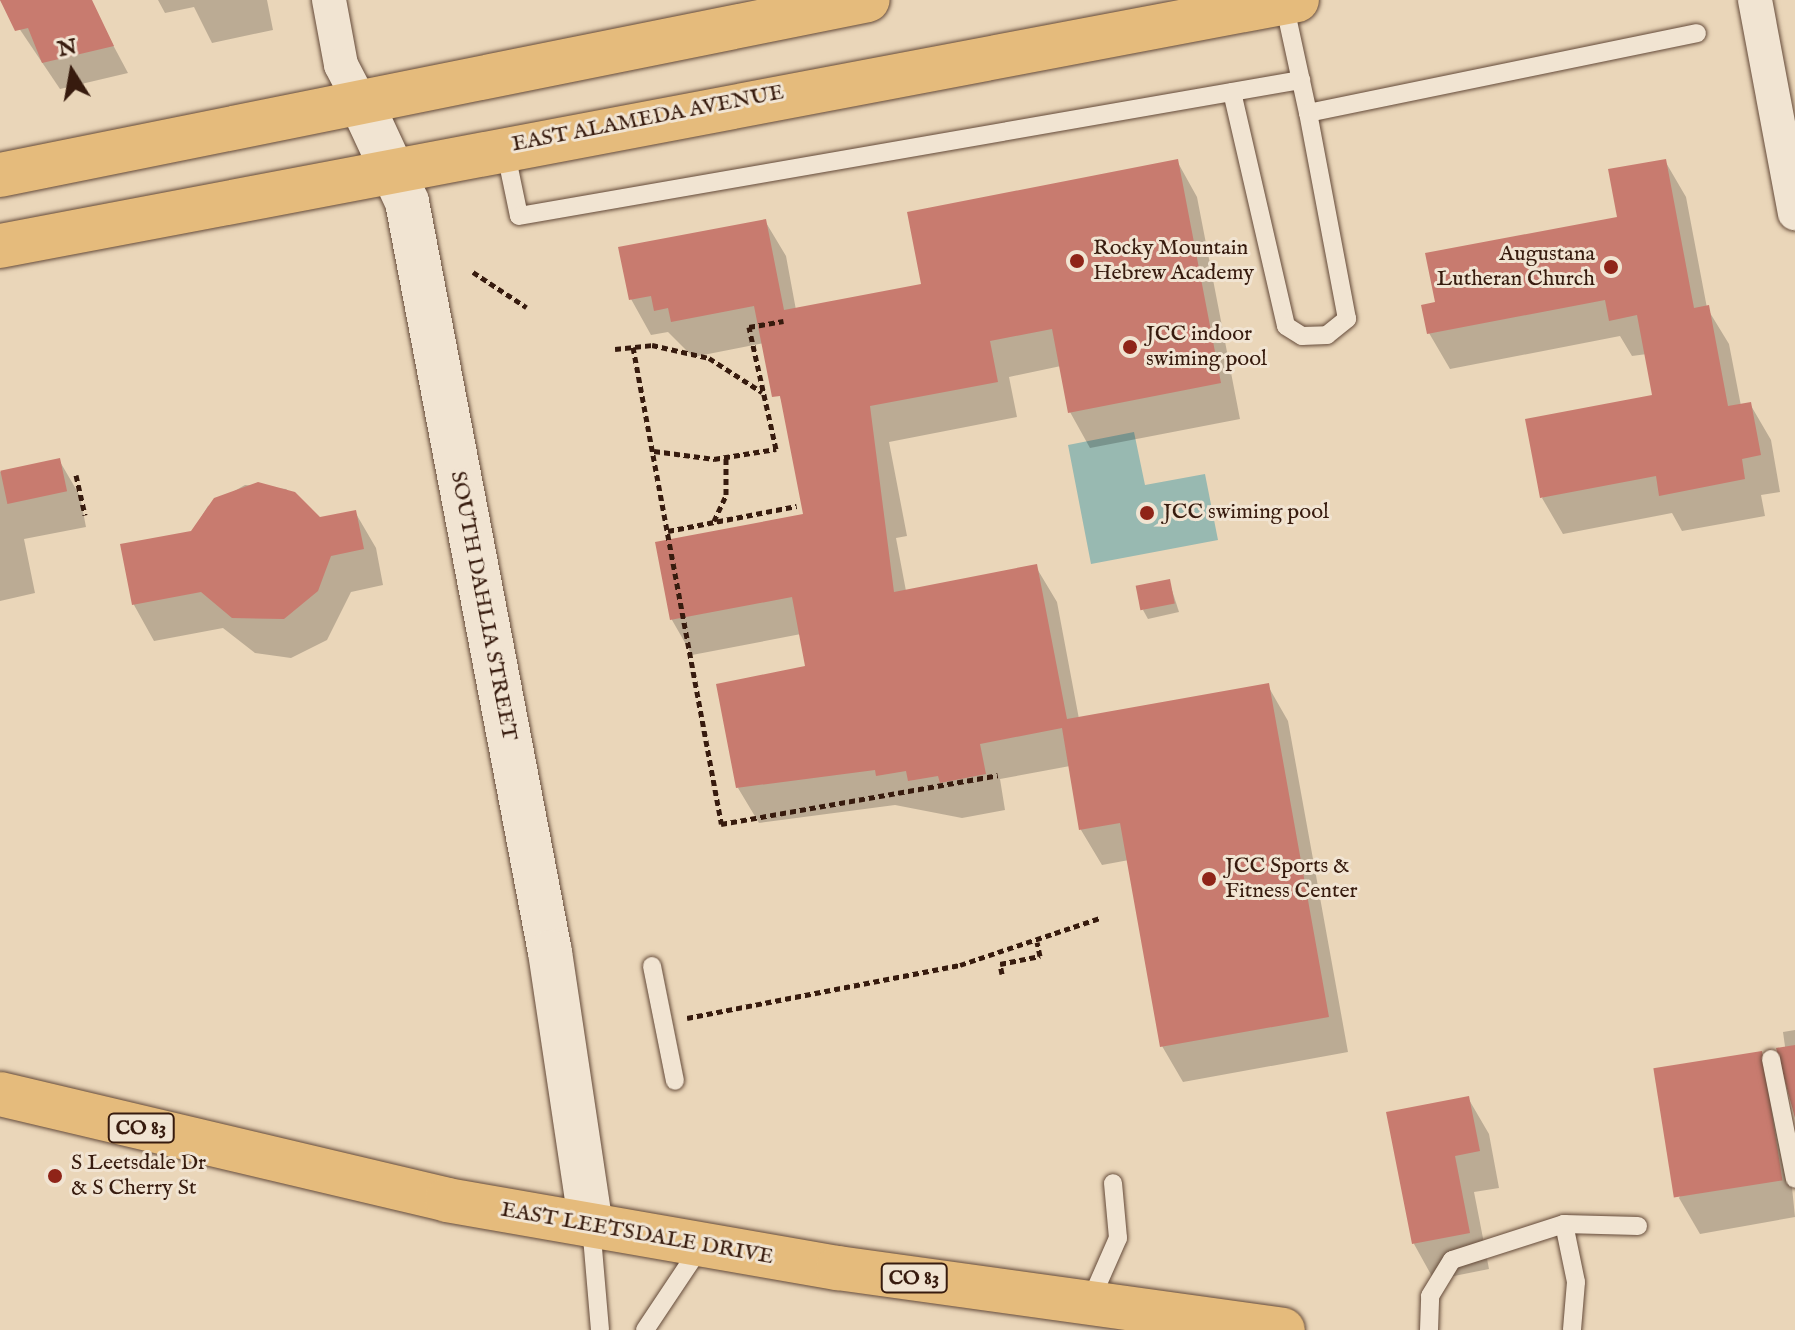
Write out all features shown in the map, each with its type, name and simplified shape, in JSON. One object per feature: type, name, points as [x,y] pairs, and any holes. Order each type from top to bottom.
[{"type":"main road","points":[[0,175],[363,107],[804,6],[868,0]]},
{"type":"main road","name":"EAST ALAMEDA AVENUE","points":[[0,246],[394,167],[1288,1]]},
{"type":"main road","name":"EAST LEETSDALE DRIVE","points":[[0,1094],[447,1200],[701,1246],[1283,1330]]},
{"type":"street","name":"SOUTH DAHLIA STREET","points":[[329,0],[341,65],[394,167],[407,202],[550,952],[591,1225]]},
{"type":"street","points":[[1755,0],[1795,213]]},
{"type":"lane","points":[[1232,92],[1286,326],[1302,336],[1327,335],[1347,319],[1288,1]]},
{"type":"lane","points":[[1308,113],[1697,33]]},
{"type":"lane","points":[[505,147],[519,216],[1301,80]]},
{"type":"lane","points":[[652,966],[675,1081]]},
{"type":"lane","points":[[1771,1059],[1795,1179]]},
{"type":"lane","points":[[1089,1304],[1118,1238],[1113,1183]]},
{"type":"lane","points":[[1564,1224],[1576,1282],[1572,1330]]},
{"type":"lane","points":[[1429,1330],[1430,1296],[1452,1260],[1564,1224],[1638,1226]]},
{"type":"lane","points":[[591,1225],[600,1330]]},
{"type":"lane","points":[[645,1330],[701,1246]]},
{"type":"path","points":[[473,272],[526,307]]},
{"type":"path","points":[[654,451],[726,457],[776,449],[749,327],[783,321]]},
{"type":"path","points":[[615,349],[633,347],[709,358],[762,392]]},
{"type":"path","points":[[633,347],[721,824],[998,775]]},
{"type":"path","points":[[714,522],[726,495],[726,457]]},
{"type":"path","points":[[76,475],[85,515]]},
{"type":"path","points":[[668,531],[797,506]]},
{"type":"path","points":[[686,1019],[960,965],[1037,942],[1100,918]]},
{"type":"path","points":[[1002,974],[1000,964],[1040,956],[1037,942]]},
{"type":"water","name":"JCC swiming pool","points":[[1134,432],[1145,485],[1205,474],[1218,540],[1091,564],[1068,445]]},
{"type":"building","points":[[0,0],[92,0],[114,46],[42,63],[28,28],[15,31]]},
{"type":"building","points":[[1178,159],[1221,383],[1068,413],[1052,329],[990,341],[998,382],[870,406],[894,592],[1037,564],[1067,719],[1269,683],[1329,1017],[1160,1047],[1120,823],[1079,830],[1062,728],[980,744],[986,774],[940,783],[938,776],[908,781],[906,771],[876,776],[875,770],[736,788],[716,684],[805,666],[792,597],[670,620],[655,542],[803,514],[780,396],[772,397],[754,306],[671,322],[668,308],[654,311],[651,296],[629,300],[618,247],[766,219],[784,310],[921,284],[907,212]]},
{"type":"building","points":[[1666,159],[1694,308],[1709,305],[1728,406],[1751,402],[1761,455],[1742,459],[1745,479],[1659,496],[1656,476],[1540,498],[1525,419],[1652,395],[1637,315],[1609,321],[1605,300],[1427,334],[1421,305],[1435,302],[1425,253],[1617,217],[1608,169]]},
{"type":"building","points":[[60,458],[67,491],[7,504],[0,471]]},
{"type":"building","points":[[258,482],[295,492],[320,517],[356,510],[364,549],[331,556],[318,591],[284,619],[232,618],[201,592],[132,605],[120,544],[191,531],[214,498]]},
{"type":"building","points":[[1170,579],[1175,604],[1140,610],[1136,586]]},
{"type":"building","points":[[1795,1045],[1795,1118],[1776,1048]]},
{"type":"building","points":[[1762,1051],[1782,1180],[1674,1198],[1653,1068]]},
{"type":"building","points":[[1469,1096],[1480,1151],[1455,1156],[1470,1233],[1412,1244],[1386,1112]]},
{"type":"place","name":"Rocky Mountain Hebrew Academy","points":[[1077,261]]},
{"type":"place","name":"Augustana Lutheran Church","points":[[1611,267]]},
{"type":"place","name":"JCC indoor swiming pool","points":[[1130,347]]},
{"type":"place","name":"JCC swiming pool","points":[[1147,513]]},
{"type":"place","name":"JCC Sports & Fitness Center","points":[[1209,879]]},
{"type":"place","name":"S Leetsdale Dr & S Cherry St","points":[[55,1176]]}]
